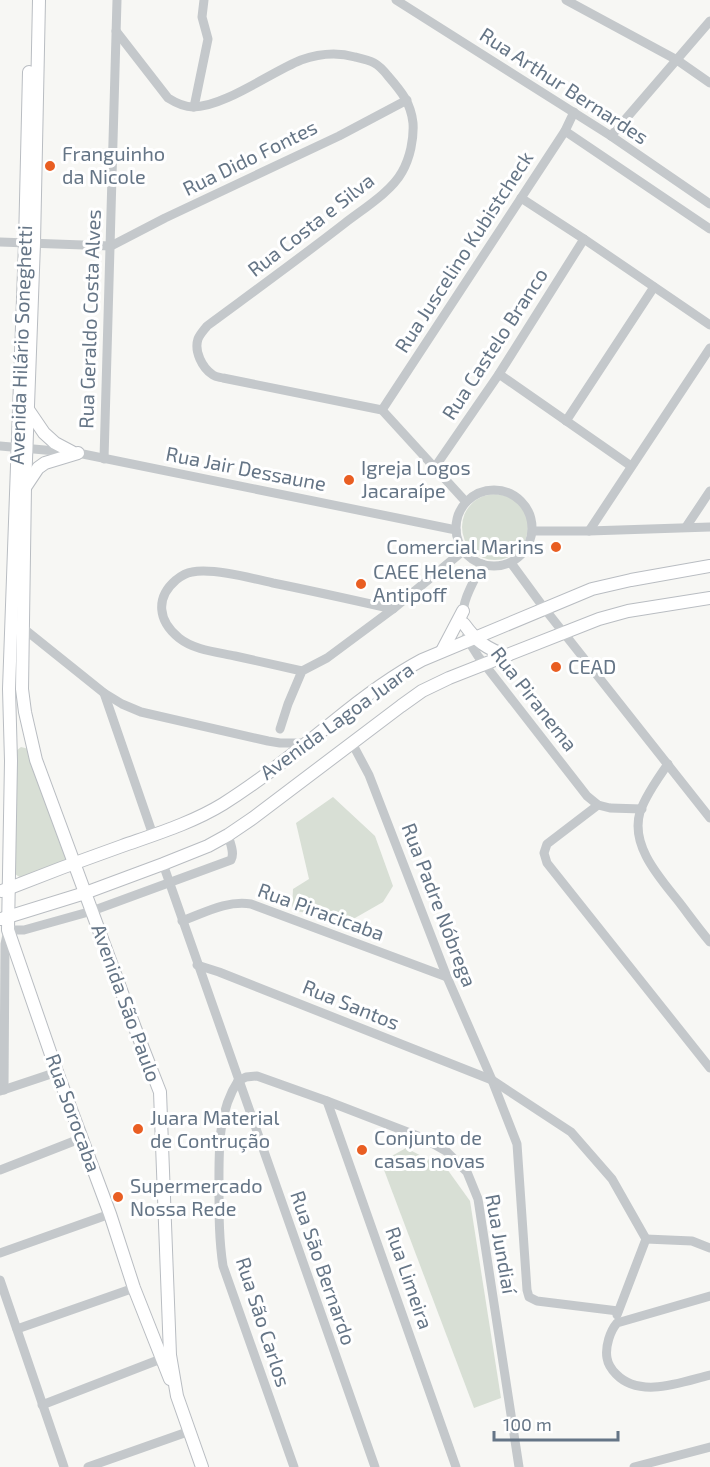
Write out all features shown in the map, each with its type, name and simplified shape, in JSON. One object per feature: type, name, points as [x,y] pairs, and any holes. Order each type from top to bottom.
[{"type":"street","name":"Avenida Hilário Soneghetti","points":[[30,0],[31,163]]},
{"type":"street","name":"Avenida Hilário Soneghetti","points":[[10,689],[18,627],[31,163],[39,0]]},
{"type":"street","name":"Rua Geraldo Costa Alves","points":[[104,459],[117,0]]},
{"type":"street","points":[[116,31],[168,98],[178,104],[194,107],[208,39],[202,17],[204,0]]},
{"type":"street","name":"Rua Arthur Bernardes","points":[[396,0],[611,136],[710,204]]},
{"type":"street","points":[[566,0],[677,60],[710,83]]},
{"type":"street","points":[[611,136],[710,21]]},
{"type":"street","name":"Rua Costa e Silva","points":[[194,107],[232,95],[302,60],[324,55],[345,54],[374,62],[407,100],[412,114],[413,129],[409,155],[395,182],[378,198],[207,326],[199,337],[197,348],[199,358],[213,375],[382,410]]},
{"type":"street","name":"Rua Dido Fontes","points":[[0,242],[111,246],[339,136],[407,100]]},
{"type":"street","name":"Rua Juscelino Kubistcheck","points":[[382,410],[565,131],[574,112]]},
{"type":"street","name":"Rua Arthur Bernardes","points":[[565,131],[710,229]]},
{"type":"street","points":[[521,198],[710,325]]},
{"type":"street","name":"Rua Castelo Branco","points":[[435,467],[499,374],[584,239]]},
{"type":"street","name":"Avenida Hilário Soneghetti","points":[[19,545],[25,487],[23,447],[29,411],[29,243]]},
{"type":"street","points":[[566,421],[654,287]]},
{"type":"street","points":[[589,531],[710,348]]},
{"type":"street","points":[[499,374],[631,466]]},
{"type":"street","points":[[382,410],[466,502]]},
{"type":"street","points":[[29,411],[44,433],[55,443],[75,452]]},
{"type":"street","name":"Rua Jair Dessaune","points":[[0,446],[75,452],[456,530]]},
{"type":"street","points":[[25,487],[38,468],[45,463],[75,452]]},
{"type":"street","points":[[498,489],[509,492],[523,502],[529,512],[534,531],[526,550],[519,558],[511,563],[495,567],[473,560],[463,551],[456,530],[461,509],[466,502],[475,494],[498,489]]},
{"type":"street","points":[[686,527],[710,491]]},
{"type":"street","points":[[534,531],[710,527]]},
{"type":"street","points":[[280,729],[302,671],[327,658],[393,609],[463,551]]},
{"type":"street","points":[[511,563],[710,818]]},
{"type":"street","points":[[442,651],[463,611],[483,564]]},
{"type":"street","name":"Avenida Lagoa Juara","points":[[4,890],[199,817],[221,805],[391,678],[442,651],[592,589],[710,566]]},
{"type":"street","points":[[302,671],[198,648],[180,639],[164,619],[161,609],[162,597],[169,586],[182,575],[201,571],[236,575],[393,609]]},
{"type":"street","name":"Avenida Lagoa Juara","points":[[4,918],[85,892],[208,846],[254,818],[422,691],[449,678],[599,619],[628,611],[710,598]]},
{"type":"street","points":[[463,611],[464,624],[471,640],[507,656]]},
{"type":"street","points":[[18,627],[104,693],[141,712],[280,743],[306,743]]},
{"type":"street","name":"Rua Piranema","points":[[471,640],[484,664],[587,796],[598,805]]},
{"type":"street","name":"Avenida São Paulo","points":[[10,689],[25,712],[36,760],[160,1092],[165,1357],[202,1467]]},
{"type":"street","name":"Rua Sorocaba","points":[[10,689],[11,761],[4,866],[4,918],[57,1072],[110,1214],[134,1288],[165,1357]]},
{"type":"street","points":[[104,693],[153,835]]},
{"type":"street","name":"Rua Padre Nóbrega","points":[[352,743],[369,775],[447,977],[517,1144],[529,1297],[537,1301],[618,1311]]},
{"type":"street","points":[[11,761],[22,757],[36,760]]},
{"type":"street","points":[[668,764],[640,813],[638,829],[642,846],[659,877],[710,942]]},
{"type":"street","points":[[642,809],[610,808],[598,805],[547,844],[544,853],[547,863],[710,1068]]},
{"type":"street","points":[[57,1072],[2,1091],[5,944],[8,930],[24,930],[92,911],[231,860],[228,835]]},
{"type":"street","name":"Rua São Bernardo","points":[[162,864],[375,1467]]},
{"type":"street","name":"Rua Piracicaba","points":[[182,921],[227,905],[251,904],[447,977]]},
{"type":"street","name":"Rua Santos","points":[[197,965],[492,1080],[571,1132],[612,1179],[646,1239]]},
{"type":"street","name":"Rua Jundiaí","points":[[238,1081],[246,1077],[257,1076],[423,1138],[446,1151],[467,1172],[478,1199],[519,1467]]},
{"type":"street","name":"Rua São Carlos","points":[[238,1081],[231,1092],[226,1108],[219,1149],[219,1240],[223,1266],[294,1467]]},
{"type":"street","name":"Rua Limeira","points":[[327,1101],[456,1467]]},
{"type":"street","points":[[0,1170],[82,1138]]},
{"type":"street","points":[[0,1253],[110,1214]]},
{"type":"street","points":[[710,1248],[692,1242],[646,1239],[618,1311],[607,1349],[608,1362],[615,1373],[629,1384],[636,1386],[654,1387],[710,1375]]},
{"type":"street","points":[[0,1280],[64,1467]]},
{"type":"street","points":[[17,1329],[134,1288]]},
{"type":"street","points":[[612,1329],[617,1323],[710,1296]]},
{"type":"street","points":[[42,1405],[165,1357]]},
{"type":"street","points":[[88,1467],[190,1431]]},
{"type":"street","points":[[634,1467],[710,1447]]},
{"type":"shaded area","points":[[489,494],[501,494],[513,499],[523,509],[528,527],[526,540],[513,555],[501,560],[489,560],[477,555],[467,545],[462,533],[462,521],[467,509],[477,499]]},
{"type":"shaded area","points":[[21,747],[29,749],[67,859],[21,878],[15,874],[16,751]]},
{"type":"shaded area","points":[[333,797],[375,836],[393,886],[383,902],[348,922],[292,910],[293,889],[309,879],[296,823]]},
{"type":"shaded area","points":[[406,1148],[447,1169],[470,1201],[501,1398],[474,1408],[381,1162]]},
{"type":"place","name":"Franguinho da Nicole","points":[[50,166]]},
{"type":"place","name":"Igreja Logos Jacaraípe","points":[[349,480]]},
{"type":"place","name":"Comercial Marins","points":[[556,547]]},
{"type":"place","name":"CAEE Helena Antipoff","points":[[361,584]]},
{"type":"place","name":"CEAD","points":[[556,667]]},
{"type":"place","name":"Juara Material de Contrução","points":[[138,1129]]},
{"type":"place","name":"Conjunto de casas novas","points":[[362,1150]]},
{"type":"place","name":"Supermercado Nossa Rede","points":[[118,1197]]}]
